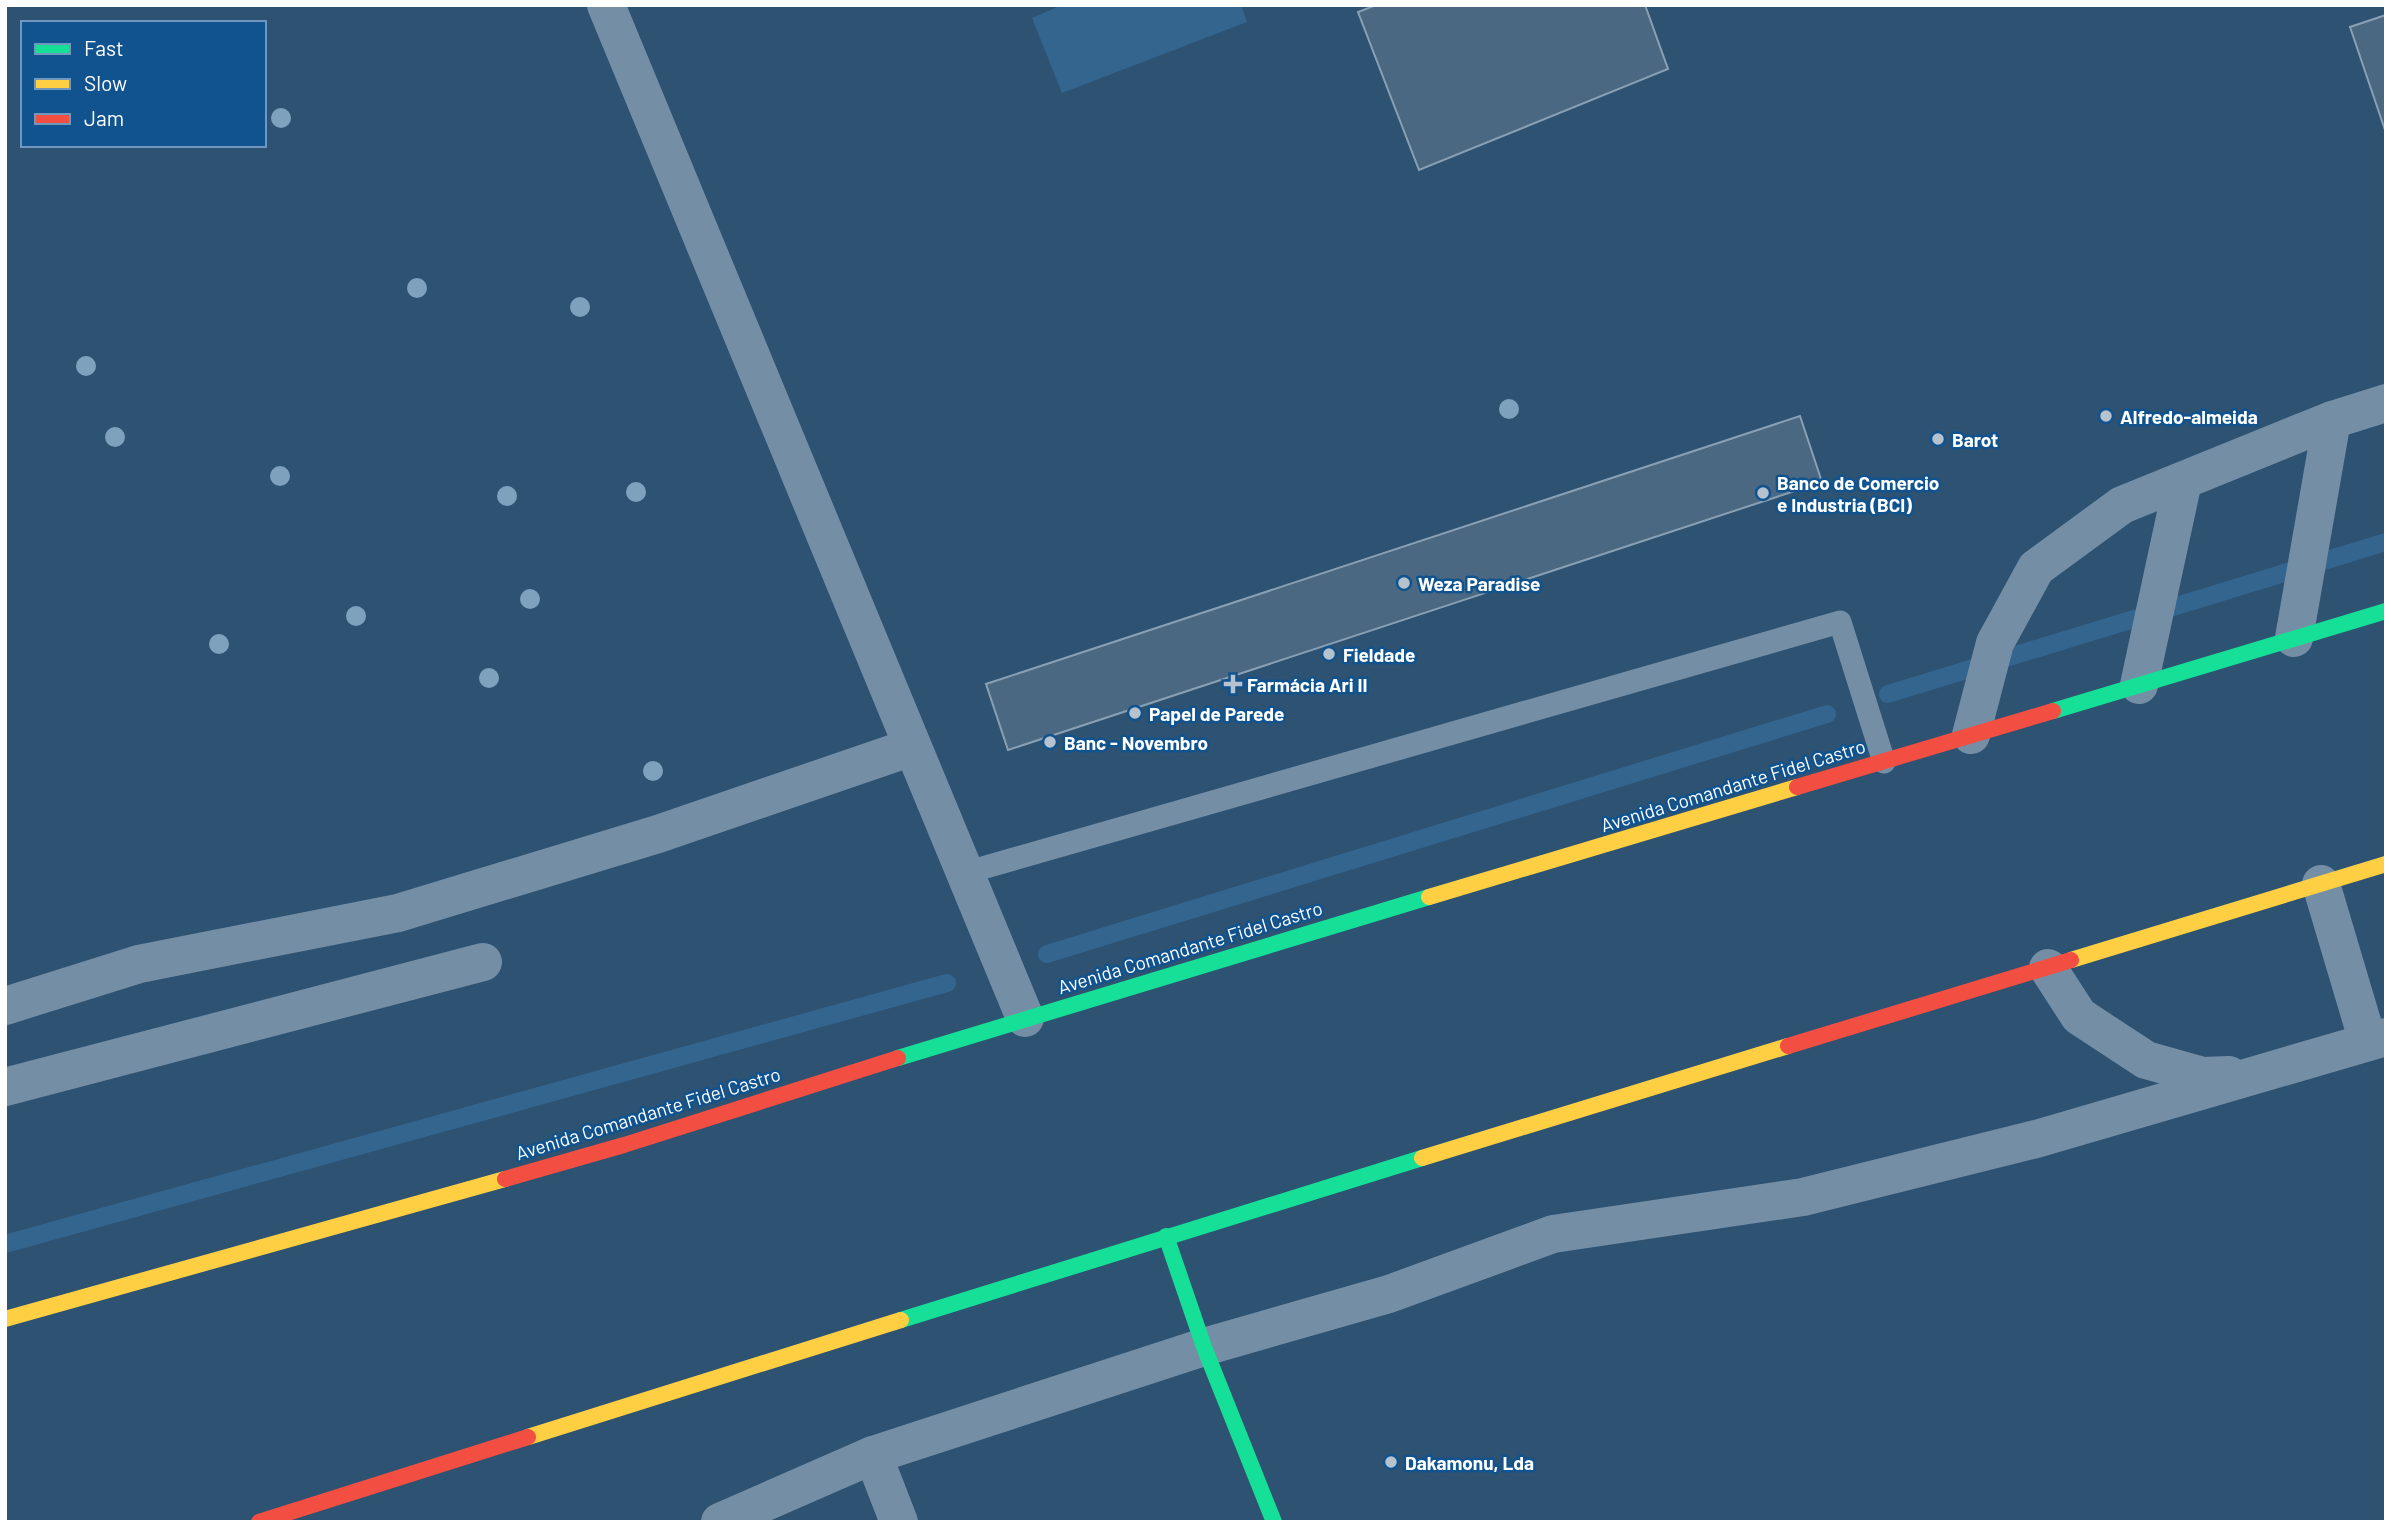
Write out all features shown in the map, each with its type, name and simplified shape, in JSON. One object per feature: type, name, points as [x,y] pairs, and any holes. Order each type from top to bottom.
[{"type":"main road","name":"Avenida Comandante Fidel Castro","points":[[5,1319],[624,1144],[1025,1018],[2386,611]]},
{"type":"main road","points":[[259,1522],[1166,1236],[2386,864]]},
{"type":"main road","points":[[1166,1236],[1204,1347],[1274,1522]]},
{"type":"street","points":[[606,5],[1025,1018]]},
{"type":"street","points":[[1971,735],[1995,643],[2036,568],[2122,506],[2332,420],[2386,403]]},
{"type":"street","points":[[2294,638],[2332,420]]},
{"type":"street","points":[[2139,685],[2183,481]]},
{"type":"street","points":[[5,1006],[139,964],[398,913],[658,834],[912,747]]},
{"type":"street","points":[[720,1522],[873,1455],[1204,1347],[1389,1294],[1553,1234],[1803,1197],[2036,1139],[2377,1040],[2321,884]]},
{"type":"street","points":[[5,1087],[483,962]]},
{"type":"street","points":[[2048,968],[2079,1016],[2146,1060],[2203,1076],[2266,1072]]},
{"type":"street","points":[[873,1455],[899,1522]]},
{"type":"lane","points":[[965,873],[1840,622],[1884,762]]},
{"type":"water","points":[[1062,5],[1241,5],[1247,22],[1062,93],[1032,18]]},
{"type":"building","points":[[1376,5],[1645,5],[1668,69],[1419,170],[1358,12]]},
{"type":"building","points":[[2386,15],[2386,133],[2350,27]]},
{"type":"building","name":"Weza Paradise","points":[[1800,416],[1822,482],[1008,750],[986,684]]},
{"type":"waterway","points":[[1888,694],[2386,542]]},
{"type":"waterway","points":[[1047,954],[1827,714]]},
{"type":"waterway","points":[[5,1244],[947,983]]},
{"type":"traffic: fast","points":[[2053,711],[2386,611]]},
{"type":"traffic: fast","points":[[898,1058],[1429,897]]},
{"type":"traffic: fast","points":[[901,1320],[1422,1158]]},
{"type":"traffic: fast","points":[[1166,1236],[1204,1347],[1274,1522]]},
{"type":"traffic: slow","points":[[1429,897],[1797,787]]},
{"type":"traffic: slow","points":[[2071,960],[2386,864]]},
{"type":"traffic: slow","points":[[1422,1158],[1788,1046]]},
{"type":"traffic: slow","points":[[5,1319],[505,1179]]},
{"type":"traffic: slow","points":[[528,1437],[901,1320]]},
{"type":"traffic: jam","points":[[1797,787],[2053,711]]},
{"type":"traffic: jam","points":[[1788,1046],[2071,960]]},
{"type":"traffic: jam","points":[[505,1179],[624,1145],[898,1058]]},
{"type":"traffic: jam","points":[[259,1522],[528,1437]]},
{"type":"place","name":"Alfredo-almeida","points":[[2106,416]]},
{"type":"place","name":"Barot","points":[[1938,439]]},
{"type":"place","name":"Banco de Comercio e Industria (BCI)","points":[[1763,493]]},
{"type":"place","name":"Weza Paradise","points":[[1404,583]]},
{"type":"place","name":"Fieldade","points":[[1329,654]]},
{"type":"place","name":"Farmácia Ari II","points":[[1233,684]]},
{"type":"place","name":"Papel de Parede","points":[[1135,713]]},
{"type":"place","name":"Banc - Novembro","points":[[1050,742]]},
{"type":"place","name":"Dakamonu, Lda","points":[[1391,1462]]}]
